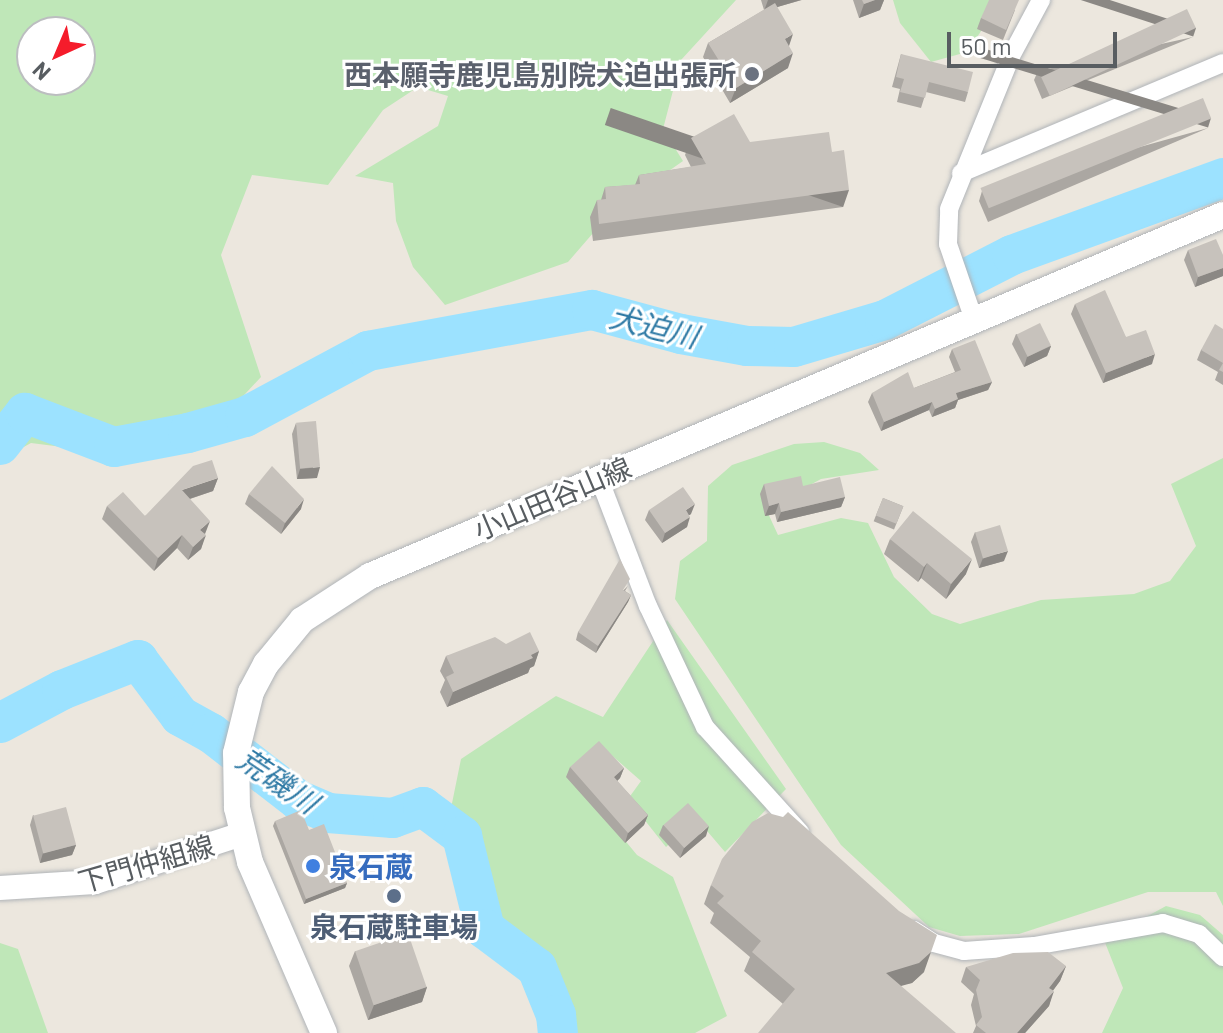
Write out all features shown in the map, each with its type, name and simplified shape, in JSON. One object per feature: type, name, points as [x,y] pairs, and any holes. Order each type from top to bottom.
[{"type":"main road","name":"小山田谷山線","points":[[324,1033],[242,834],[236,781],[241,729],[251,692],[266,664],[324,603],[370,576],[1223,215]]},
{"type":"street","points":[[974,320],[948,244],[949,209],[961,173],[1041,0]]},
{"type":"street","points":[[961,173],[1223,63]]},
{"type":"street","points":[[599,478],[648,606],[705,727],[780,814],[812,843]]},
{"type":"street","name":"下門仲組線","points":[[0,888],[95,882],[242,834]]},
{"type":"street","points":[[900,921],[934,943],[964,951],[1034,946],[1163,923],[1199,934],[1223,957]]},
{"type":"green space","points":[[0,0],[736,0],[681,60],[663,129],[683,161],[613,210],[568,262],[445,305],[413,267],[396,221],[393,183],[355,176],[438,126],[448,96],[418,87],[383,110],[328,185],[252,175],[221,255],[261,377],[193,450],[149,458],[31,443],[0,460]]},
{"type":"green space","points":[[893,0],[1002,0],[967,52],[931,62],[900,23]]},
{"type":"green space","points":[[824,442],[860,453],[879,470],[821,479],[766,509],[778,535],[841,518],[868,523],[894,577],[932,614],[960,624],[1041,600],[1134,594],[1170,581],[1196,546],[1171,484],[1223,458],[1223,906],[1216,892],[1148,892],[1019,934],[960,936],[929,927],[841,845],[675,599],[680,561],[707,541],[708,486],[732,465],[794,444]]},
{"type":"green space","points":[[667,620],[786,789],[725,852],[696,818],[666,847],[628,799],[641,781],[609,753],[580,786],[637,855],[673,877],[727,1016],[695,1033],[555,1033],[525,965],[468,884],[448,823],[461,759],[556,696],[603,717]]},
{"type":"green space","points":[[1166,906],[1200,915],[1223,935],[1223,1033],[1102,1033],[1123,988],[1104,940]]},
{"type":"green space","points":[[0,943],[18,949],[48,1033],[0,1033]]},
{"type":"building","points":[[989,0],[1019,0],[1006,30],[981,18]]},
{"type":"building","points":[[775,3],[793,34],[785,39],[793,53],[736,88],[708,43]]},
{"type":"building","points":[[1187,9],[1196,28],[1050,96],[1041,77]]},
{"type":"building","points":[[901,54],[973,72],[968,92],[929,82],[925,98],[900,92],[904,79],[896,77]]},
{"type":"building","points":[[1203,98],[1211,118],[989,208],[980,188]]},
{"type":"building","points":[[734,114],[750,142],[829,132],[832,152],[844,150],[849,190],[599,224],[597,200],[606,199],[605,187],[640,184],[639,175],[706,164],[691,138]]},
{"type":"building","points":[[1216,239],[1223,255],[1223,268],[1198,277],[1188,250]]},
{"type":"building","points":[[1105,290],[1126,337],[1146,330],[1155,354],[1106,373],[1075,304]]},
{"type":"building","points":[[1040,323],[1051,345],[1028,357],[1017,334]]},
{"type":"building","points":[[1215,324],[1223,329],[1223,363],[1201,350]]},
{"type":"building","points":[[975,340],[992,382],[956,393],[958,399],[935,409],[932,402],[884,422],[872,393],[908,372],[914,388],[961,370],[952,349]]},
{"type":"building","points":[[316,421],[320,467],[300,469],[296,423]]},
{"type":"building","points":[[212,460],[218,478],[182,490],[210,521],[200,530],[206,535],[193,547],[182,535],[158,558],[107,506],[123,492],[145,516],[193,466]]},
{"type":"building","points":[[272,466],[304,499],[285,523],[249,494]]},
{"type":"building","points":[[801,476],[803,486],[840,477],[845,497],[781,512],[779,503],[769,506],[764,484]]},
{"type":"building","points":[[683,487],[695,504],[686,510],[690,517],[665,533],[649,510]]},
{"type":"building","points":[[883,498],[903,506],[896,524],[876,516]]},
{"type":"building","points":[[913,511],[972,559],[951,584],[927,563],[924,567],[890,539]]},
{"type":"building","points":[[1000,525],[1008,551],[983,558],[975,533]]},
{"type":"building","points":[[620,559],[630,579],[623,590],[631,595],[598,646],[578,632]]},
{"type":"building","points":[[530,632],[539,651],[531,655],[533,658],[453,692],[446,677],[454,673],[446,656],[495,637],[506,644]]},
{"type":"building","points":[[599,741],[624,768],[614,777],[648,815],[628,833],[570,767]]},
{"type":"building","points":[[688,803],[709,826],[684,848],[663,825]]},
{"type":"building","points":[[66,807],[76,845],[43,853],[33,816]]},
{"type":"building","name":"泉石蔵","points":[[301,810],[309,830],[324,824],[347,883],[306,899],[275,821]]},
{"type":"building","points":[[788,812],[899,911],[937,935],[931,952],[919,963],[886,973],[956,1033],[758,1033],[795,989],[752,952],[761,941],[717,903],[724,896],[711,885],[722,859],[752,822],[768,813],[783,817]]},
{"type":"building","points":[[408,933],[427,987],[374,1005],[355,951]]},
{"type":"building","points":[[1048,952],[1066,966],[1049,988],[1054,991],[1017,1033],[986,1033],[976,1025],[982,1017],[976,990],[980,980],[966,967],[1013,953]]},
{"type":"waterway","name":"犬迫川","points":[[0,445],[25,413],[114,447],[188,433],[245,417],[368,351],[592,310],[681,334],[747,346],[794,347],[885,320],[1012,255],[1223,178]]},
{"type":"waterway","name":"荒磯川","points":[[0,723],[62,690],[138,660],[180,716],[211,733],[298,800],[328,813],[393,818],[423,807],[462,836],[485,929],[537,968],[556,1015],[558,1033]]},
{"type":"place","name":"西本願寺鹿児島別院犬迫出張所","points":[[752,74]]},
{"type":"place","name":"泉石蔵","points":[[313,866]]},
{"type":"place","name":"泉石蔵駐車場","points":[[394,896]]}]
